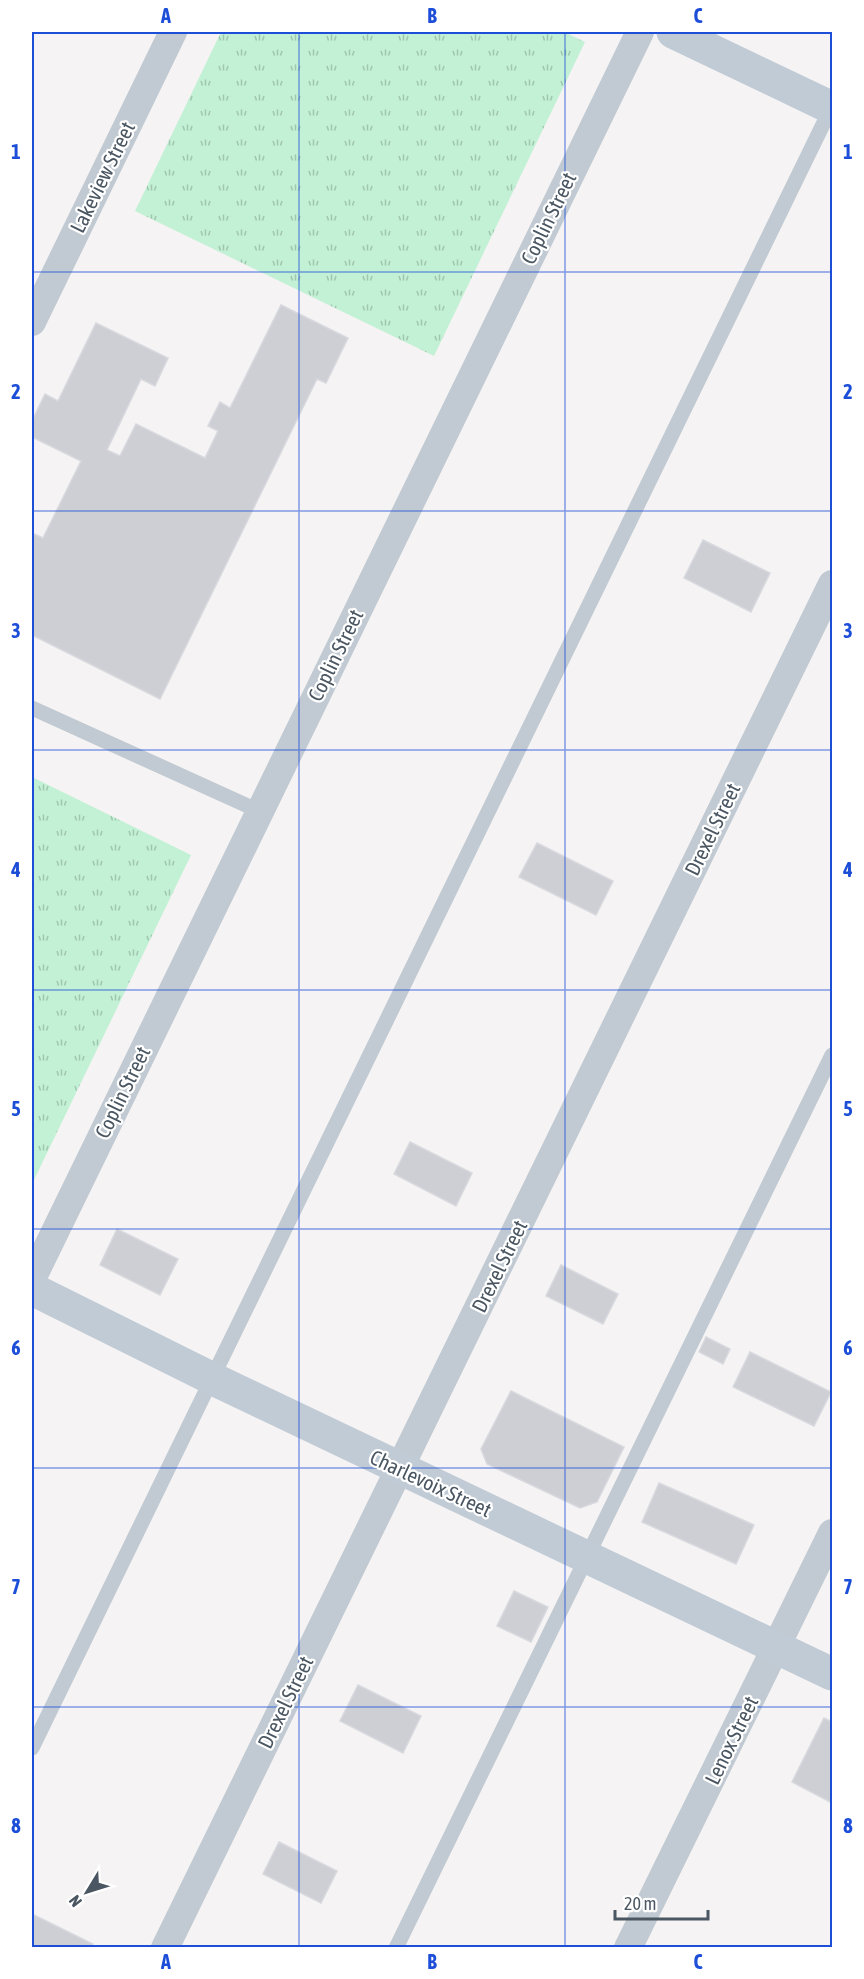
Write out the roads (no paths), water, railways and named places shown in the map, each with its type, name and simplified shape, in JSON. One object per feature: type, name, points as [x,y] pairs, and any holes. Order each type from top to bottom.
[{"type":"street","name":"Lakeview Street","points":[[32,322],[173,32]]},
{"type":"street","name":"Coplin Street","points":[[32,1279],[640,32]]},
{"type":"street","points":[[673,32],[832,107]]},
{"type":"street","name":"Drexel Street","points":[[165,1947],[832,584]]},
{"type":"street","name":"Charlevoix Street","points":[[32,1289],[213,1379],[832,1674]]},
{"type":"street","name":"Lenox Street","points":[[628,1947],[832,1533]]},
{"type":"lane","points":[[32,1748],[832,107]]},
{"type":"lane","points":[[32,708],[259,811]]},
{"type":"lane","points":[[396,1947],[832,1055]]}]
